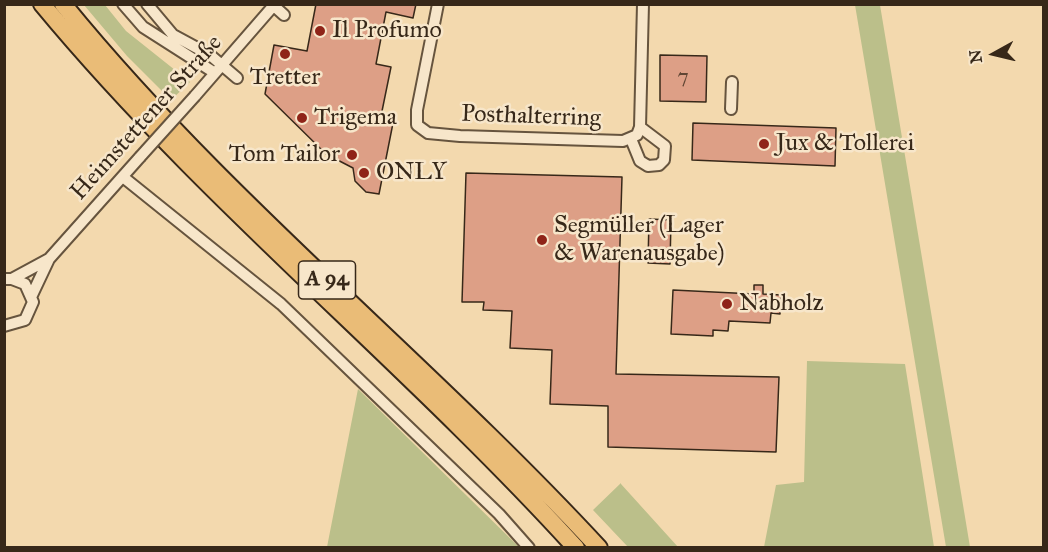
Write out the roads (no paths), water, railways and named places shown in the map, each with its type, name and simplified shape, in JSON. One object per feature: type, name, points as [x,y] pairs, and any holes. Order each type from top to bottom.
[{"type":"highway","name":"A 94","points":[[42,4],[161,137],[486,455],[576,548]]},
{"type":"highway","name":"A 94","points":[[63,4],[117,66],[227,181],[599,548]]},
{"type":"street","points":[[125,6],[132,9],[138,4]]},
{"type":"street","points":[[147,4],[173,35],[219,69]]},
{"type":"street","name":"Posthalterring","points":[[438,4],[439,20],[417,125],[428,133],[623,141],[631,139],[640,127]]},
{"type":"street","points":[[631,139],[640,161],[648,166],[659,165],[664,160],[665,146],[640,127],[643,4]]},
{"type":"street","points":[[275,5],[284,15]]},
{"type":"street","name":"Heimstettener Straße","points":[[5,326],[20,323],[30,315],[32,295],[49,258],[275,5]]},
{"type":"street","points":[[125,6],[143,27],[237,78]]},
{"type":"street","points":[[731,109],[732,82]]},
{"type":"street","points":[[123,177],[281,304],[490,506],[529,548]]},
{"type":"street","name":"Heimstettener Straße","points":[[7,279],[49,258]]},
{"type":"street","name":"Heimstettener Straße","points":[[7,279],[25,284],[32,295]]},
{"type":"place","name":"Il Profumo","points":[[320,31]]},
{"type":"place","name":"Tretter","points":[[285,54]]},
{"type":"place","name":"Trigema","points":[[302,118]]},
{"type":"place","name":"Jux & Tollerei","points":[[764,144]]},
{"type":"place","name":"Tom Tailor","points":[[352,155]]},
{"type":"place","name":"ONLY","points":[[364,173]]},
{"type":"place","name":"Segmüller (Lager & Warenausgabe)","points":[[542,240]]},
{"type":"place","name":"Nabholz","points":[[727,304]]}]
